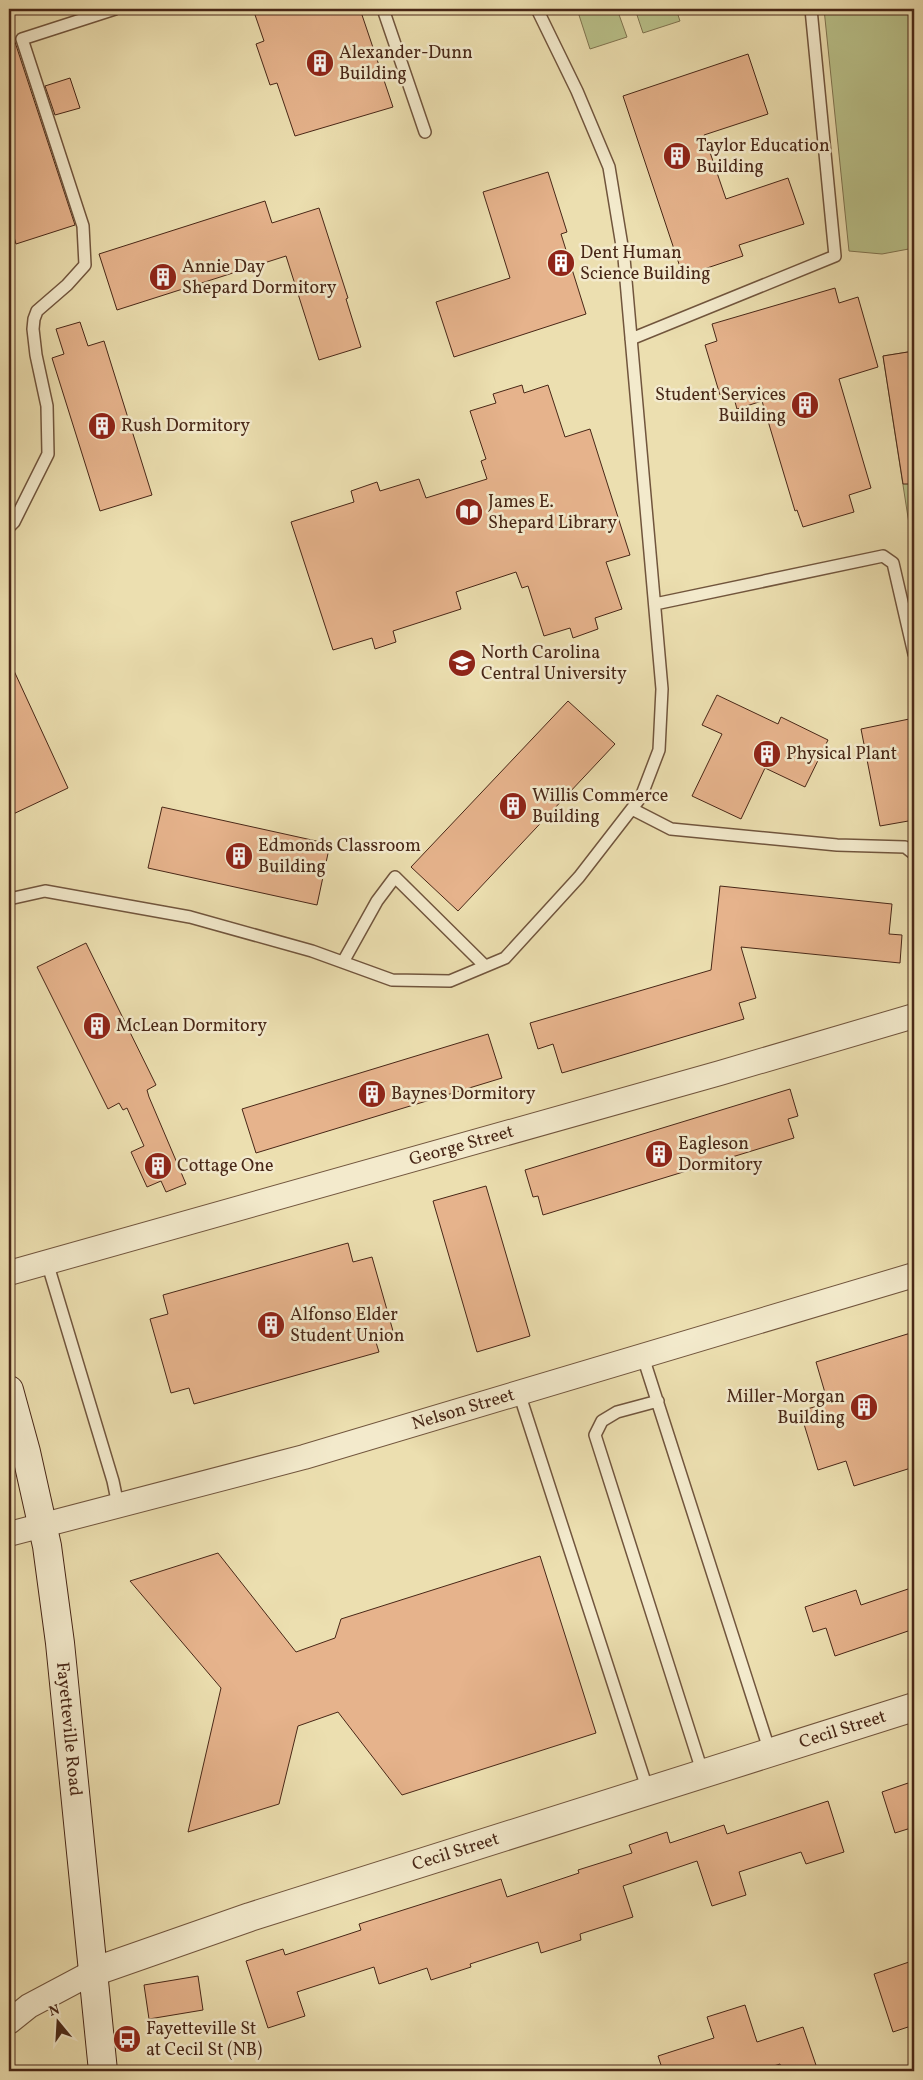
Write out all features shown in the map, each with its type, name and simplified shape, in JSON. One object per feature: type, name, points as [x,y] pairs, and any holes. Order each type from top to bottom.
[{"type":"street","name":"George Street","points":[[9,1273],[711,1076],[914,1016]]},
{"type":"street","name":"Nelson Street","points":[[9,1534],[304,1457],[914,1275]]},
{"type":"street","name":"Fayetteville Road","points":[[9,1390],[43,1525],[60,1644],[91,1930],[93,1972],[103,2071]]},
{"type":"street","name":"Cecil Street","points":[[9,2022],[29,2006],[93,1972],[250,1916],[914,1707]]},
{"type":"lane","points":[[9,527],[14,522],[48,454],[47,406],[32,329],[34,319],[37,311],[67,285],[85,265],[83,226],[22,39],[115,9]]},
{"type":"lane","points":[[384,9],[425,132]]},
{"type":"lane","points":[[9,899],[45,891],[190,917],[312,951],[392,980],[450,981],[505,958],[579,877],[642,797],[659,750],[662,689],[624,258],[609,167],[577,91],[537,9]]},
{"type":"lane","points":[[631,339],[835,256],[811,9]]},
{"type":"lane","points":[[654,604],[883,556],[893,563],[914,654]]},
{"type":"lane","points":[[632,809],[671,829],[837,845],[905,847],[914,854]]},
{"type":"lane","points":[[343,962],[378,901],[395,876],[485,966]]},
{"type":"lane","points":[[47,1262],[113,1481],[118,1505]]},
{"type":"lane","points":[[643,1356],[770,1752]]},
{"type":"lane","points":[[519,1393],[648,1791]]},
{"type":"lane","points":[[658,1401],[617,1412],[602,1421],[595,1435],[703,1774]]},
{"type":"green space","points":[[577,9],[617,9],[627,37],[590,49]]},
{"type":"green space","points":[[635,9],[676,9],[680,21],[643,33]]},
{"type":"green space","points":[[824,9],[914,9],[914,248],[882,254],[849,251]]},
{"type":"green space","points":[[914,351],[914,556],[883,356]]},
{"type":"building","name":"Alexander-Dunn Building","points":[[253,9],[360,9],[393,107],[295,136],[277,83],[270,85],[256,44],[264,41]]},
{"type":"building","points":[[9,36],[13,36],[75,225],[16,244],[9,220]]},
{"type":"building","name":"Taylor Education Building","points":[[748,54],[768,114],[704,135],[726,199],[788,178],[804,224],[739,245],[743,256],[683,276],[623,96]]},
{"type":"building","points":[[70,78],[80,108],[55,115],[45,86]]},
{"type":"building","name":"Dent Human Science Building","points":[[548,172],[567,232],[561,234],[586,314],[454,357],[436,302],[510,278],[483,192]]},
{"type":"building","name":"Annie Day Shepard Dormitory","points":[[265,201],[272,223],[319,208],[348,298],[346,299],[361,347],[319,360],[286,256],[117,310],[99,254]]},
{"type":"building","name":"Student Services Building","points":[[835,288],[839,303],[858,297],[878,367],[839,379],[871,488],[849,495],[854,512],[803,527],[797,510],[795,511],[762,401],[737,409],[732,391],[720,395],[705,345],[717,341],[712,324]]},
{"type":"building","name":"Rush Dormitory","points":[[80,322],[88,346],[104,341],[152,495],[100,511],[52,358],[64,354],[56,329]]},
{"type":"building","points":[[914,351],[914,484],[903,484],[883,356]]},
{"type":"building","name":"James E. Shepard Library","points":[[522,385],[524,393],[548,385],[565,437],[590,429],[630,555],[606,562],[622,609],[595,618],[598,629],[573,638],[570,628],[544,636],[528,586],[522,588],[516,572],[456,592],[461,609],[393,631],[396,642],[375,649],[372,638],[333,650],[291,522],[354,502],[351,491],[377,482],[380,491],[419,479],[426,498],[487,479],[481,461],[486,459],[470,411],[496,403],[493,394]]},
{"type":"building","points":[[9,660],[68,788],[9,816]]},
{"type":"building","name":"Physical Plant","points":[[717,695],[778,724],[781,717],[828,740],[805,787],[765,768],[741,819],[692,796],[722,734],[702,725]]},
{"type":"building","name":"Willis Commerce Building","points":[[568,701],[615,744],[458,911],[411,867]]},
{"type":"building","points":[[914,718],[914,820],[880,826],[861,729]]},
{"type":"building","name":"Edmonds Classroom Building","points":[[162,807],[330,844],[317,905],[148,868]]},
{"type":"building","points":[[720,886],[892,904],[889,934],[902,935],[900,963],[741,947],[756,998],[739,1003],[744,1019],[562,1073],[553,1044],[538,1049],[530,1023],[711,970]]},
{"type":"building","name":"McLean Dormitory","points":[[86,943],[156,1085],[147,1090],[149,1097],[186,1184],[166,1192],[161,1181],[147,1187],[131,1152],[144,1146],[127,1108],[123,1110],[119,1103],[108,1109],[37,967]]},
{"type":"building","name":"Baynes Dormitory","points":[[488,1034],[502,1078],[256,1153],[242,1109]]},
{"type":"building","name":"Eagleson Dormitory","points":[[790,1089],[798,1116],[788,1119],[794,1138],[543,1215],[538,1196],[533,1197],[525,1170]]},
{"type":"building","points":[[486,1186],[530,1336],[477,1352],[433,1201]]},
{"type":"building","name":"Alfonso Elder Student Union","points":[[348,1243],[353,1262],[372,1257],[393,1331],[374,1336],[379,1352],[194,1404],[189,1388],[171,1393],[150,1319],[168,1314],[163,1295]]},
{"type":"building","name":"Miller-Morgan Building","points":[[914,1332],[914,1467],[854,1486],[846,1461],[818,1470],[800,1411],[828,1403],[816,1362]]},
{"type":"building","points":[[218,1553],[296,1652],[335,1638],[341,1619],[540,1556],[596,1733],[402,1795],[338,1712],[298,1726],[279,1804],[188,1832],[221,1688],[130,1581]]},
{"type":"building","points":[[914,1587],[914,1629],[835,1656],[826,1628],[813,1632],[805,1607],[856,1590],[861,1605]]},
{"type":"building","points":[[914,1781],[914,1827],[895,1833],[882,1792]]},
{"type":"building","points":[[828,1801],[844,1852],[806,1864],[801,1852],[739,1872],[746,1895],[712,1906],[697,1861],[623,1886],[633,1917],[580,1934],[581,1940],[541,1953],[538,1942],[470,1964],[471,1967],[431,1980],[427,1968],[379,1984],[374,1967],[297,1992],[305,2016],[268,2028],[246,1961],[283,1949],[285,1955],[361,1930],[359,1924],[501,1879],[507,1897],[579,1873],[578,1870],[632,1853],[629,1845],[667,1832],[670,1843],[724,1825],[727,1834]]},
{"type":"building","points":[[909,1962],[914,1979],[914,2025],[893,2032],[874,1974]]},
{"type":"building","points":[[198,1976],[203,2010],[149,2019],[144,1985]]},
{"type":"building","points":[[745,2005],[757,2042],[803,2027],[818,2071],[782,2071],[780,2064],[758,2071],[663,2071],[658,2056],[714,2038],[707,2017]]},
{"type":"place","name":"Alexander-Dunn Building","points":[[320,63]]},
{"type":"place","name":"Taylor Education Building","points":[[677,156]]},
{"type":"place","name":"Dent Human Science Building","points":[[561,263]]},
{"type":"place","name":"Annie Day Shepard Dormitory","points":[[163,277]]},
{"type":"place","name":"Student Services Building","points":[[805,405]]},
{"type":"place","name":"Rush Dormitory","points":[[102,426]]},
{"type":"place","name":"James E. Shepard Library","points":[[469,512]]},
{"type":"place","name":"North Carolina Central University","points":[[462,663]]},
{"type":"place","name":"Physical Plant","points":[[767,754]]},
{"type":"place","name":"Willis Commerce Building","points":[[513,806]]},
{"type":"place","name":"Edmonds Classroom Building","points":[[239,856]]},
{"type":"place","name":"McLean Dormitory","points":[[97,1026]]},
{"type":"place","name":"Baynes Dormitory","points":[[372,1094]]},
{"type":"place","name":"Eagleson Dormitory","points":[[659,1154]]},
{"type":"place","name":"Cottage One","points":[[158,1166]]},
{"type":"place","name":"Alfonso Elder Student Union","points":[[271,1325]]},
{"type":"place","name":"Miller-Morgan Building","points":[[864,1407]]},
{"type":"place","name":"Fayetteville St at Cecil St (NB)","points":[[127,2039]]}]
